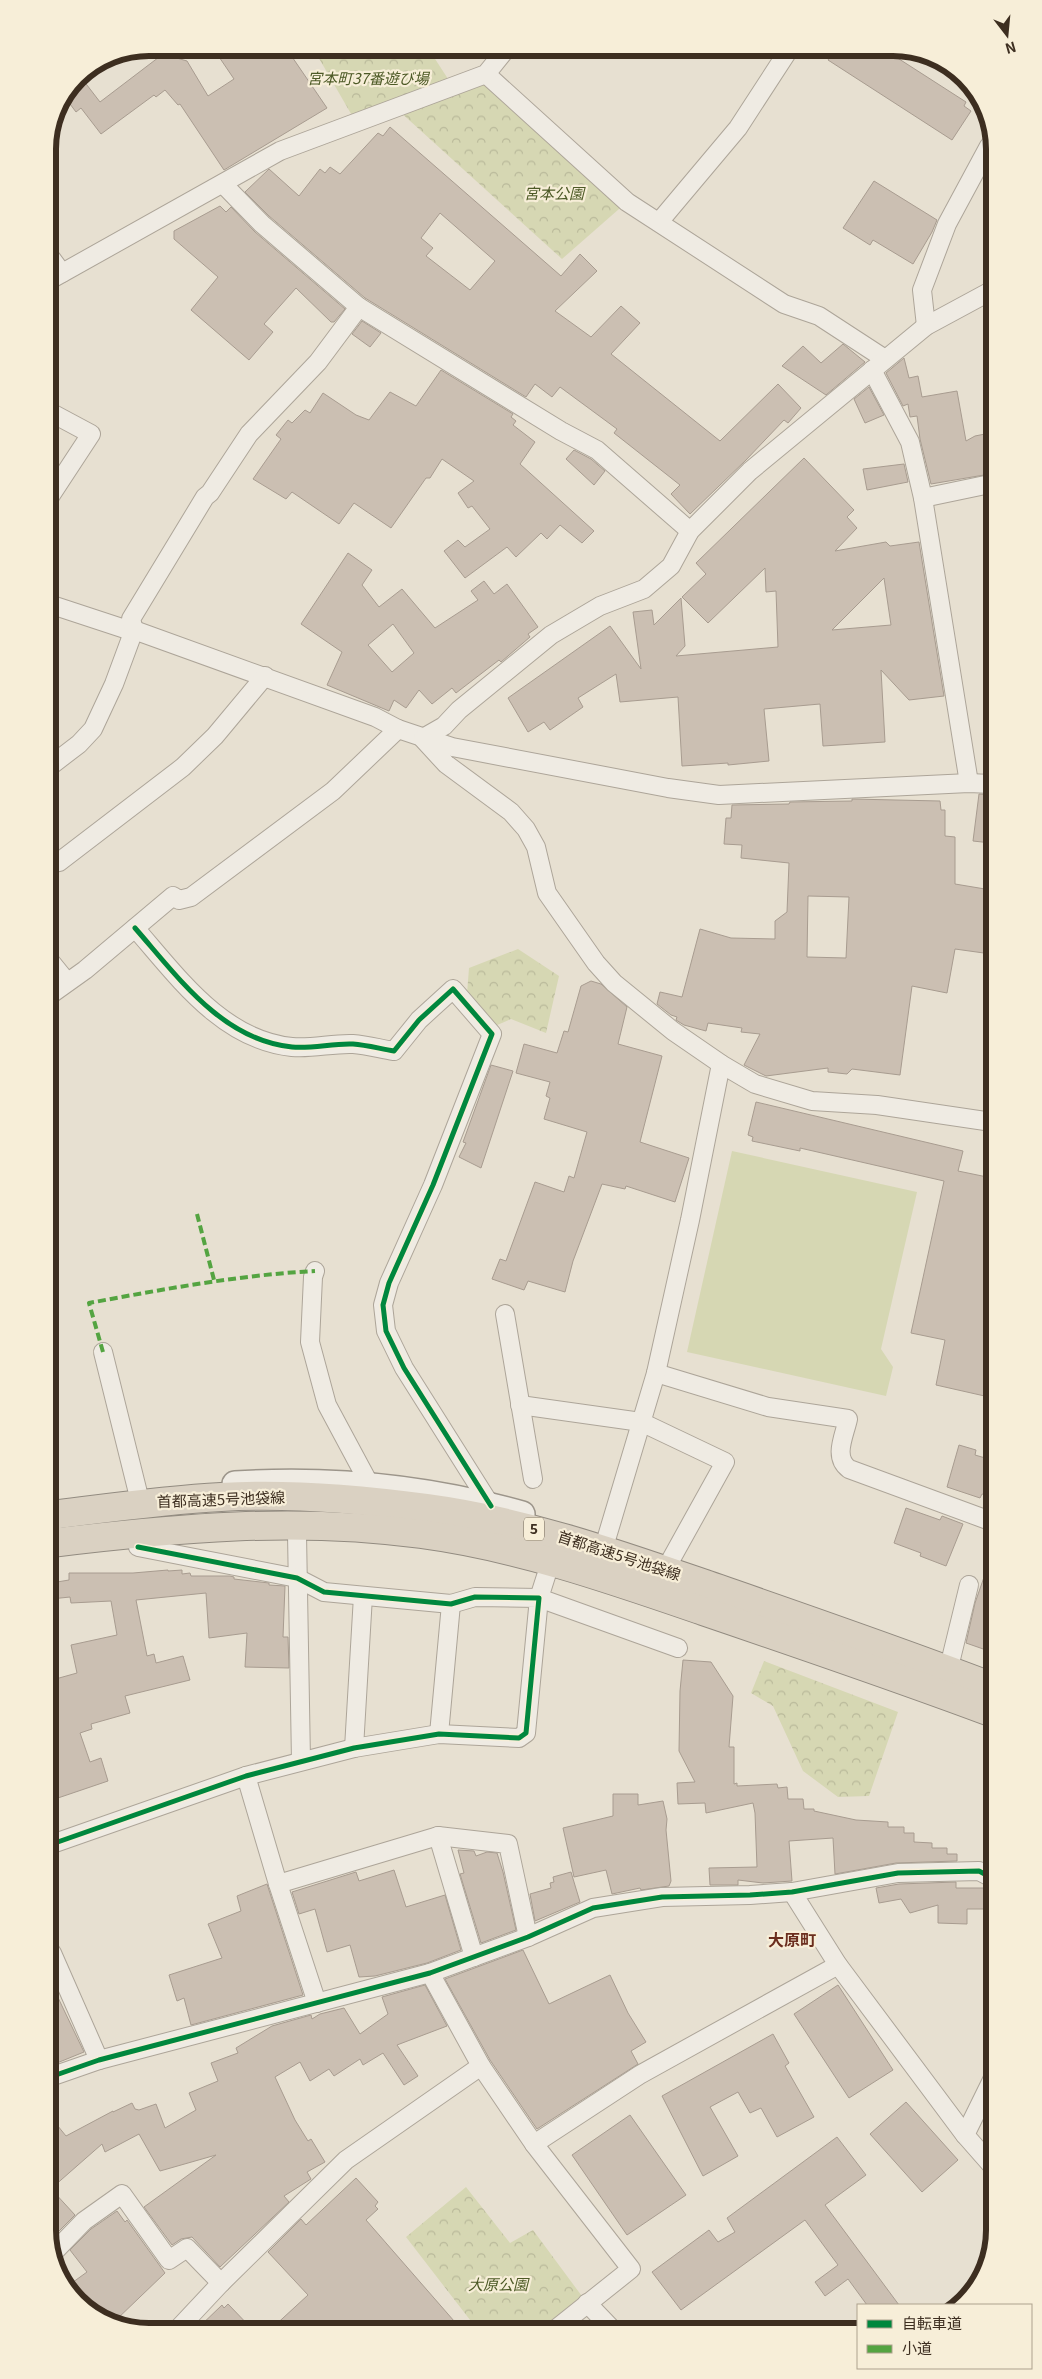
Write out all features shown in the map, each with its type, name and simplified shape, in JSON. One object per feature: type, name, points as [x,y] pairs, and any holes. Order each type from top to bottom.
[{"type":"highway","name":"首都高速5号池袋線","points":[[56,1514],[139,1504],[223,1497],[291,1496],[426,1508],[484,1518],[602,1548],[882,1645],[986,1684]]},
{"type":"highway","name":"首都高速5号池袋線","points":[[56,1542],[142,1532],[224,1526],[290,1524],[361,1528],[475,1543],[534,1556],[597,1575],[834,1654],[986,1709]]},
{"type":"street","points":[[56,276],[280,151],[486,74],[501,56]]},
{"type":"street","points":[[659,222],[738,128],[785,56]]},
{"type":"street","points":[[486,74],[627,202],[784,304],[818,316],[878,365],[910,442],[923,498],[969,783]]},
{"type":"street","points":[[926,326],[922,290],[946,224],[986,151]]},
{"type":"street","points":[[223,184],[262,224],[359,307],[561,431],[597,450],[690,532]]},
{"type":"street","points":[[423,738],[444,726],[459,710],[551,634],[600,606],[644,589],[671,566],[690,532],[750,471],[926,326],[986,294]]},
{"type":"street","points":[[56,762],[79,744],[93,729],[114,684],[134,630],[131,619],[204,496],[210,493],[250,434],[318,362],[359,307]]},
{"type":"street","points":[[56,415],[91,434],[56,487]]},
{"type":"street","points":[[923,498],[986,485]]},
{"type":"street","points":[[56,606],[125,629],[134,630],[265,676],[376,717],[398,729],[462,749],[668,788],[719,795],[986,784]]},
{"type":"street","points":[[56,863],[183,767],[216,736],[265,676]]},
{"type":"street","points":[[56,990],[136,928],[173,896],[179,900],[191,897],[333,791],[398,729]]},
{"type":"street","points":[[423,738],[446,764],[511,812],[526,829],[536,847],[548,893],[596,963],[614,983],[673,1031],[721,1064],[755,1084],[812,1101],[877,1105],[986,1121]]},
{"type":"street","points":[[136,928],[191,991],[213,1012],[227,1023],[268,1042],[293,1047],[353,1044],[394,1051],[419,1020],[453,989],[492,1034],[432,1185],[389,1283],[383,1305],[386,1331],[404,1368],[478,1481],[491,1506]]},
{"type":"street","points":[[56,968],[67,982]]},
{"type":"street","points":[[606,1540],[656,1373],[690,1220],[721,1064]]},
{"type":"street","points":[[315,1271],[310,1342],[327,1405],[371,1487]]},
{"type":"street","points":[[505,1314],[533,1479]]},
{"type":"street","points":[[102,1352],[138,1494]]},
{"type":"street","points":[[656,1373],[768,1407],[848,1420],[840,1457],[841,1463],[849,1469],[986,1519]]},
{"type":"street","points":[[520,1405],[641,1422],[725,1462],[669,1563]]},
{"type":"street","points":[[56,1502],[284,1481],[388,1488],[491,1506],[606,1540],[986,1676]]},
{"type":"street","points":[[297,1534],[301,1761]]},
{"type":"street","points":[[56,1555],[214,1538],[297,1534],[399,1540],[482,1556],[648,1601],[759,1644],[986,1723]]},
{"type":"street","points":[[138,1547],[297,1578],[324,1592],[451,1604],[475,1597],[539,1598],[678,1648]]},
{"type":"street","points":[[56,1843],[246,1776],[354,1748],[439,1734],[519,1738],[526,1733],[539,1598],[547,1573]]},
{"type":"street","points":[[950,1663],[969,1585]]},
{"type":"street","points":[[354,1748],[363,1596]]},
{"type":"street","points":[[439,1734],[451,1604]]},
{"type":"street","points":[[246,1776],[278,1884],[317,2003]]},
{"type":"street","points":[[278,1884],[438,1836],[508,1844],[528,1937]]},
{"type":"street","points":[[438,1836],[474,1957]]},
{"type":"street","points":[[56,2075],[99,2060],[430,1973],[528,1937],[593,1908],[662,1897],[792,1892],[898,1874],[979,1871],[986,1875]]},
{"type":"street","points":[[792,1892],[838,1965],[965,2135],[986,2159]]},
{"type":"street","points":[[56,1962],[99,2060]]},
{"type":"street","points":[[534,2144],[641,2074],[838,1965]]},
{"type":"street","points":[[430,1973],[482,2066],[534,2144],[631,2269],[563,2323]]},
{"type":"street","points":[[184,2323],[221,2283],[346,2160],[482,2066]]},
{"type":"street","points":[[965,2135],[986,2092]]},
{"type":"street","points":[[58,2248],[84,2221],[122,2194],[169,2260],[187,2248],[221,2283]]},
{"type":"street","points":[[587,2303],[606,2323]]},
{"type":"green space","name":"宮本町37番遊び場","points":[[318,56],[433,56],[450,82],[354,119]]},
{"type":"green space","name":"宮本公園","points":[[486,74],[627,202],[562,259],[398,110]]},
{"type":"green space","points":[[518,949],[559,976],[546,1033],[511,1019],[495,1026],[467,994],[469,968]]},
{"type":"green space","points":[[732,1151],[917,1192],[881,1349],[893,1367],[886,1396],[687,1352]]},
{"type":"green space","points":[[764,1661],[898,1712],[869,1796],[838,1797],[803,1771],[773,1706],[751,1693]]},
{"type":"green space","name":"大原公園","points":[[466,2187],[510,2243],[533,2230],[587,2303],[563,2323],[472,2323],[406,2237]]},
{"type":"building","points":[[160,56],[170,56],[187,61],[208,96],[234,79],[218,56],[291,56],[327,108],[224,170],[180,104],[178,105],[165,90],[156,97],[154,95],[101,134],[81,108],[76,112],[69,103],[84,82],[100,102]]},
{"type":"building","points":[[831,56],[894,56],[966,102],[964,106],[971,111],[952,140],[828,60]]},
{"type":"building","points":[[390,127],[561,276],[580,254],[597,271],[555,311],[591,337],[621,306],[640,323],[611,354],[720,441],[778,384],[801,408],[788,423],[784,420],[690,514],[671,494],[680,485],[614,433],[617,429],[560,387],[552,397],[535,384],[526,397],[365,298],[269,216],[245,192],[269,169],[299,196],[320,169],[325,173],[330,167],[340,174],[378,133],[383,136]],"holes":[[[440,213],[495,261],[470,290],[426,256],[433,248],[421,238]]]},
{"type":"building","points":[[874,181],[937,220],[913,264],[873,240],[870,245],[843,228]]},
{"type":"building","points":[[220,206],[226,212],[231,207],[255,232],[345,309],[334,322],[331,322],[296,288],[264,324],[273,332],[249,360],[191,310],[218,277],[174,239],[174,231]]},
{"type":"building","points":[[362,321],[381,333],[370,347],[352,334]]},
{"type":"building","points":[[843,344],[865,362],[826,395],[782,366],[803,346],[821,363]]},
{"type":"building","points":[[904,358],[909,378],[918,376],[922,397],[957,391],[966,441],[975,436],[986,434],[986,475],[931,484],[920,439],[917,416],[910,417],[908,404],[903,406],[886,373]]},
{"type":"building","points":[[441,370],[513,414],[511,417],[516,421],[513,425],[535,442],[520,464],[594,531],[582,543],[560,525],[547,539],[541,533],[516,557],[507,547],[465,578],[444,551],[458,540],[465,547],[490,529],[472,506],[468,508],[458,493],[474,481],[442,459],[430,478],[426,478],[391,528],[354,503],[339,524],[292,492],[286,499],[253,479],[281,439],[276,435],[288,420],[292,423],[305,410],[310,413],[323,393],[356,415],[369,420],[390,392],[416,406]]},
{"type":"building","points":[[869,387],[884,415],[865,423],[854,399]]},
{"type":"building","points":[[574,450],[591,459],[605,471],[594,485],[566,459]]},
{"type":"building","points":[[804,458],[854,510],[847,517],[857,528],[835,551],[886,542],[890,546],[919,542],[944,696],[909,700],[881,670],[885,742],[823,746],[820,704],[764,709],[769,761],[728,765],[728,763],[682,766],[678,697],[620,702],[616,674],[578,698],[583,707],[550,730],[544,722],[528,732],[508,698],[610,626],[641,669],[633,612],[652,610],[654,625],[681,598],[685,646],[676,656],[778,647],[776,591],[766,592],[765,568],[708,623],[682,597],[706,574],[696,563]],"holes":[[[884,578],[891,625],[832,630]]]},
{"type":"building","points":[[904,464],[908,482],[867,490],[863,469]]},
{"type":"building","points":[[348,553],[372,570],[362,585],[379,607],[402,589],[435,628],[478,600],[471,591],[484,581],[494,594],[507,584],[538,627],[528,634],[530,637],[501,662],[499,660],[456,693],[452,688],[432,704],[419,690],[406,708],[394,700],[389,711],[327,685],[342,652],[301,624]],"holes":[[[393,624],[414,653],[392,672],[368,645]]]},
{"type":"building","points":[[979,794],[986,795],[986,842],[973,841]]},
{"type":"building","points":[[852,799],[940,801],[941,810],[945,810],[945,836],[955,837],[955,884],[986,889],[986,953],[955,949],[947,993],[912,986],[900,1075],[852,1069],[847,1074],[828,1072],[828,1068],[766,1076],[744,1065],[760,1034],[741,1032],[742,1028],[708,1023],[706,1031],[684,1025],[676,1020],[677,1017],[671,1015],[657,1004],[660,992],[682,997],[700,929],[731,938],[775,939],[775,921],[787,912],[789,863],[741,858],[742,845],[724,844],[726,818],[731,818],[732,805],[789,804],[790,802],[852,801]],"holes":[[[808,896],[849,897],[846,958],[807,957]]]},
{"type":"building","points":[[591,981],[601,984],[627,1007],[618,1044],[662,1056],[640,1142],[689,1158],[675,1202],[626,1186],[625,1189],[602,1184],[573,1261],[565,1292],[528,1281],[524,1290],[492,1279],[500,1259],[506,1261],[535,1182],[564,1192],[569,1176],[574,1178],[587,1132],[544,1119],[550,1098],[546,1096],[550,1082],[516,1073],[524,1044],[557,1053],[564,1031],[568,1032],[581,986]]},
{"type":"building","points":[[491,1065],[513,1071],[481,1168],[459,1157],[466,1143],[463,1142]]},
{"type":"building","points":[[756,1102],[963,1151],[958,1171],[986,1177],[986,1396],[936,1385],[945,1340],[911,1333],[944,1181],[800,1148],[800,1151],[752,1141],[753,1137],[748,1135]]},
{"type":"building","points":[[959,1445],[976,1450],[975,1455],[986,1458],[986,1495],[982,1494],[980,1498],[947,1487]]},
{"type":"building","points":[[906,1508],[940,1520],[942,1516],[963,1524],[946,1566],[920,1556],[921,1553],[894,1543]]},
{"type":"building","points":[[182,1570],[182,1574],[190,1573],[191,1576],[230,1576],[234,1577],[234,1579],[285,1586],[283,1637],[288,1637],[289,1668],[245,1667],[247,1633],[209,1638],[206,1593],[136,1600],[147,1656],[154,1654],[156,1663],[183,1656],[190,1680],[125,1696],[130,1713],[91,1724],[92,1729],[80,1733],[90,1762],[101,1758],[108,1781],[56,1799],[56,1679],[77,1673],[71,1645],[117,1635],[111,1601],[71,1603],[70,1597],[56,1598],[56,1582],[69,1580],[69,1573],[133,1573]]},
{"type":"building","points":[[986,1571],[986,1650],[966,1643],[975,1603]]},
{"type":"building","points":[[683,1660],[711,1662],[733,1696],[729,1747],[734,1747],[734,1784],[737,1783],[737,1786],[777,1784],[778,1788],[787,1787],[788,1799],[803,1799],[804,1809],[814,1809],[814,1811],[856,1820],[888,1822],[888,1827],[904,1827],[904,1833],[914,1833],[914,1842],[932,1843],[932,1848],[947,1848],[947,1854],[957,1854],[957,1861],[896,1863],[835,1874],[833,1838],[789,1841],[792,1881],[763,1883],[738,1880],[738,1885],[710,1885],[709,1868],[757,1867],[755,1813],[753,1803],[706,1813],[705,1803],[678,1804],[677,1783],[695,1782],[679,1751],[680,1691]]},
{"type":"building","points":[[613,1794],[638,1794],[638,1805],[663,1801],[667,1819],[666,1830],[671,1881],[669,1886],[641,1890],[640,1888],[612,1894],[606,1870],[574,1877],[563,1828],[613,1816]]},
{"type":"building","points":[[458,1850],[474,1851],[476,1856],[487,1852],[497,1853],[516,1930],[481,1943],[460,1874],[464,1873]]},
{"type":"building","points":[[394,1870],[406,1907],[445,1895],[461,1950],[427,1963],[375,1976],[359,1977],[350,1945],[327,1952],[315,1909],[299,1914],[292,1892],[356,1872],[359,1881]]},
{"type":"building","points":[[571,1872],[580,1902],[535,1921],[530,1894],[551,1888],[550,1883],[554,1882],[553,1877]]},
{"type":"building","points":[[956,1882],[956,1888],[985,1888],[985,1909],[967,1909],[967,1924],[938,1923],[938,1905],[910,1913],[901,1899],[879,1903],[876,1888],[899,1884]]},
{"type":"building","points":[[267,1884],[303,1995],[191,2025],[184,1998],[177,2001],[169,1975],[222,1958],[208,1924],[241,1911],[237,1896]]},
{"type":"building","points":[[523,1950],[549,2004],[610,1975],[628,2013],[646,2042],[631,2051],[638,2064],[537,2129],[490,2060],[445,1979]]},
{"type":"building","points":[[425,1985],[447,2026],[397,2045],[418,2076],[404,2085],[383,2053],[363,2065],[360,2059],[334,2076],[329,2069],[310,2081],[300,2062],[275,2077],[295,2120],[308,2141],[311,2139],[325,2162],[307,2172],[311,2179],[284,2196],[289,2202],[220,2267],[192,2237],[181,2239],[172,2245],[144,2207],[216,2155],[160,2171],[139,2134],[105,2152],[102,2144],[56,2184],[56,2124],[66,2136],[132,2103],[135,2109],[139,2110],[156,2104],[165,2128],[196,2110],[189,2093],[218,2081],[211,2063],[238,2053],[236,2048],[272,2026],[311,2015],[312,2019],[320,2014],[344,2008],[360,2034],[388,2014],[382,1997]]},
{"type":"building","points":[[838,1985],[893,2070],[849,2098],[794,2014]]},
{"type":"building","points":[[56,1993],[84,2052],[56,2063]]},
{"type":"building","points":[[773,2034],[789,2063],[785,2066],[814,2117],[777,2137],[761,2108],[750,2113],[738,2092],[710,2107],[738,2156],[703,2176],[662,2096]]},
{"type":"building","points":[[906,2102],[958,2160],[922,2192],[870,2134]]},
{"type":"building","points":[[630,2115],[686,2195],[627,2235],[572,2155]]},
{"type":"building","points":[[837,2137],[866,2175],[825,2205],[898,2304],[866,2304],[848,2279],[825,2296],[815,2282],[838,2265],[805,2220],[681,2310],[652,2272],[709,2230],[718,2242],[735,2232],[727,2218]]},
{"type":"building","points":[[356,2178],[378,2202],[375,2206],[378,2209],[366,2220],[456,2323],[278,2323],[308,2295],[268,2252],[301,2219],[306,2225]]},
{"type":"building","points":[[56,2194],[75,2215],[57,2233],[56,2232]]},
{"type":"building","points":[[117,2211],[125,2222],[127,2220],[165,2273],[119,2318],[93,2304],[83,2296],[73,2282],[87,2272],[70,2250],[91,2229]]},
{"type":"building","points":[[228,2304],[246,2323],[203,2323],[222,2305],[224,2308]]},
{"type":"marked path","points":[[197,1214],[214,1280]]},
{"type":"marked path","points":[[103,1352],[89,1303],[230,1279],[315,1271]]},
{"type":"cycle path","points":[[135,928],[203,1003],[223,1019],[244,1032],[267,1042],[292,1047],[353,1044],[394,1051],[419,1020],[453,989],[492,1034],[433,1185],[389,1283],[383,1305],[386,1331],[404,1368],[491,1506]]},
{"type":"cycle path","points":[[56,1843],[246,1776],[354,1748],[439,1734],[519,1738],[526,1733],[539,1598],[475,1597],[451,1604],[324,1592],[297,1578],[138,1547]]},
{"type":"cycle path","points":[[56,2075],[99,2060],[430,1973],[528,1937],[593,1908],[662,1897],[792,1892],[898,1873],[979,1871],[986,1875]]},
{"type":"district","name":"大原町","points":[[792,1940]]}]
